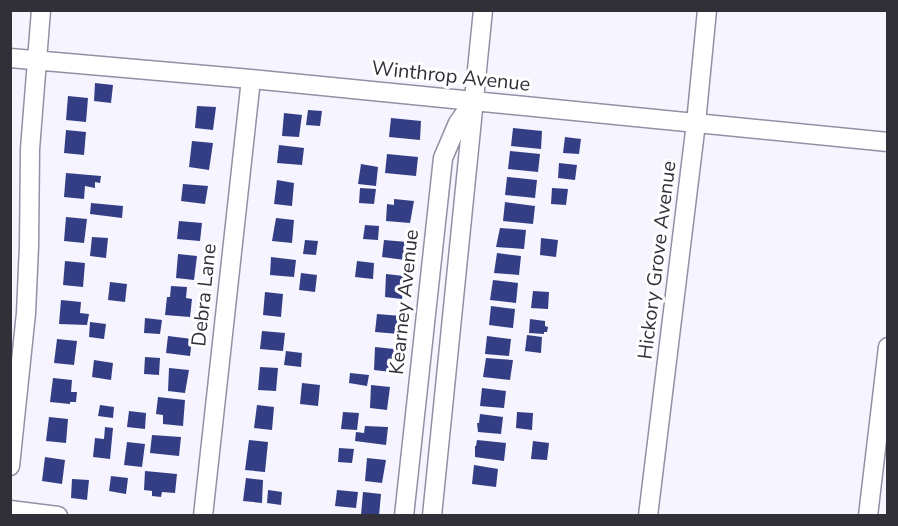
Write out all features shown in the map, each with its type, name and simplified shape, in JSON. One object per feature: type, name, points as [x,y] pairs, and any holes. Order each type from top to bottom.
[{"type":"street","points":[[10,466],[18,313],[29,246],[30,149],[42,10]]},
{"type":"street","name":"Kearney Avenue","points":[[432,516],[483,10]]},
{"type":"street","name":"Hickory Grove Avenue","points":[[648,516],[696,123],[707,10]]},
{"type":"street","name":"Winthrop Avenue","points":[[10,58],[251,79],[888,142]]},
{"type":"street","name":"Debra Lane","points":[[203,516],[251,79]]},
{"type":"street","name":"Kearney Avenue","points":[[404,516],[443,158],[458,123],[474,101]]},
{"type":"street","points":[[868,516],[888,347]]},
{"type":"street","points":[[10,510],[58,516]]},
{"type":"building","points":[[95,83],[113,85],[111,103],[94,101]]},
{"type":"building","points":[[68,96],[88,98],[86,122],[66,120]]},
{"type":"building","points":[[197,106],[216,107],[213,130],[195,128]]},
{"type":"building","points":[[308,110],[322,111],[320,126],[306,125]]},
{"type":"building","points":[[284,113],[302,115],[299,137],[282,136]]},
{"type":"building","points":[[391,118],[421,121],[420,140],[389,137]]},
{"type":"building","points":[[513,128],[542,131],[541,149],[511,146]]},
{"type":"building","points":[[66,130],[86,132],[84,155],[64,153]]},
{"type":"building","points":[[565,137],[581,139],[579,154],[563,153]]},
{"type":"building","points":[[192,141],[213,143],[209,170],[189,167]]},
{"type":"building","points":[[279,145],[304,148],[302,165],[277,163]]},
{"type":"building","points":[[510,151],[540,154],[538,172],[508,169]]},
{"type":"building","points":[[387,154],[418,157],[416,176],[385,173]]},
{"type":"building","points":[[559,163],[577,165],[575,180],[558,178]]},
{"type":"building","points":[[361,164],[378,167],[376,186],[358,184]]},
{"type":"building","points":[[66,173],[101,176],[100,183],[95,182],[95,188],[85,186],[84,199],[64,197]]},
{"type":"building","points":[[507,177],[537,180],[535,198],[505,195]]},
{"type":"building","points":[[277,180],[294,183],[292,206],[274,204]]},
{"type":"building","points":[[183,184],[208,186],[205,204],[181,201]]},
{"type":"building","points":[[360,188],[376,189],[374,204],[359,203]]},
{"type":"building","points":[[552,188],[568,189],[566,205],[551,204]]},
{"type":"building","points":[[394,199],[414,201],[410,223],[386,221],[387,204],[394,205]]},
{"type":"building","points":[[505,202],[535,206],[533,224],[503,221]]},
{"type":"building","points":[[91,203],[123,206],[122,218],[90,214]]},
{"type":"building","points":[[66,217],[87,219],[84,243],[64,241]]},
{"type":"building","points":[[276,218],[294,220],[292,243],[272,241]]},
{"type":"building","points":[[179,221],[202,223],[200,241],[177,239]]},
{"type":"building","points":[[365,225],[379,226],[378,240],[363,239]]},
{"type":"building","points":[[500,228],[526,230],[524,249],[496,247]]},
{"type":"building","points":[[92,237],[108,238],[106,258],[90,256]]},
{"type":"building","points":[[541,238],[558,240],[556,257],[540,255]]},
{"type":"building","points":[[305,240],[318,241],[316,255],[303,254]]},
{"type":"building","points":[[384,240],[407,242],[405,260],[382,257]]},
{"type":"building","points":[[497,253],[521,256],[519,275],[494,273]]},
{"type":"building","points":[[178,254],[197,256],[194,280],[176,278]]},
{"type":"building","points":[[271,257],[296,260],[294,277],[270,275]]},
{"type":"building","points":[[65,261],[85,263],[83,287],[63,285]]},
{"type":"building","points":[[357,261],[374,263],[373,279],[355,277]]},
{"type":"building","points":[[301,273],[317,275],[315,292],[299,290]]},
{"type":"building","points":[[386,274],[404,276],[402,299],[385,297]]},
{"type":"building","points":[[493,280],[518,283],[516,303],[490,300]]},
{"type":"building","points":[[110,282],[127,284],[125,302],[108,300]]},
{"type":"building","points":[[171,286],[187,287],[186,298],[192,299],[190,317],[165,315]]},
{"type":"building","points":[[533,291],[549,292],[548,309],[531,308]]},
{"type":"building","points":[[265,292],[283,294],[281,317],[263,315]]},
{"type":"building","points":[[61,300],[81,302],[80,313],[89,314],[87,325],[59,324]]},
{"type":"building","points":[[491,306],[515,309],[513,328],[489,325]]},
{"type":"building","points":[[377,314],[401,316],[399,334],[375,332]]},
{"type":"building","points":[[145,318],[162,320],[160,334],[144,333]]},
{"type":"building","points":[[530,319],[545,321],[545,326],[548,327],[547,332],[544,334],[529,333]]},
{"type":"building","points":[[90,322],[106,324],[104,339],[89,337]]},
{"type":"building","points":[[262,331],[285,333],[283,351],[260,349]]},
{"type":"building","points":[[527,335],[542,337],[541,353],[525,351]]},
{"type":"building","points":[[168,336],[192,339],[190,356],[166,353]]},
{"type":"building","points":[[487,336],[511,339],[509,356],[485,354]]},
{"type":"building","points":[[57,339],[77,341],[74,365],[54,363]]},
{"type":"building","points":[[375,347],[394,349],[391,372],[374,370]]},
{"type":"building","points":[[286,351],[302,353],[301,367],[284,365]]},
{"type":"building","points":[[145,357],[160,358],[159,375],[144,374]]},
{"type":"building","points":[[486,358],[513,360],[510,380],[483,377]]},
{"type":"building","points":[[94,360],[113,363],[111,380],[92,377]]},
{"type":"building","points":[[260,367],[278,368],[276,391],[258,390]]},
{"type":"building","points":[[169,368],[189,370],[185,393],[168,391]]},
{"type":"building","points":[[350,373],[369,375],[367,386],[349,383]]},
{"type":"building","points":[[53,378],[72,380],[71,392],[77,392],[76,402],[70,402],[70,404],[50,402]]},
{"type":"building","points":[[302,383],[320,385],[318,406],[300,404]]},
{"type":"building","points":[[371,385],[390,387],[387,410],[370,408]]},
{"type":"building","points":[[482,388],[506,391],[504,408],[480,406]]},
{"type":"building","points":[[158,397],[185,400],[183,426],[163,424],[163,415],[156,414]]},
{"type":"building","points":[[100,405],[114,407],[113,418],[98,416]]},
{"type":"building","points":[[257,405],[274,407],[272,430],[254,428]]},
{"type":"building","points":[[129,411],[146,413],[145,429],[127,427]]},
{"type":"building","points":[[343,412],[359,413],[357,430],[341,429]]},
{"type":"building","points":[[517,412],[533,413],[532,430],[516,428]]},
{"type":"building","points":[[480,414],[503,417],[501,434],[478,432],[477,423],[479,423]]},
{"type":"building","points":[[49,417],[68,419],[66,443],[46,441]]},
{"type":"building","points":[[365,426],[388,427],[386,445],[355,441],[356,432],[364,433]]},
{"type":"building","points":[[105,427],[113,428],[110,459],[93,457],[95,438],[104,439]]},
{"type":"building","points":[[152,435],[181,437],[179,456],[150,453]]},
{"type":"building","points":[[249,440],[268,442],[265,472],[245,470]]},
{"type":"building","points":[[477,440],[506,443],[504,461],[475,457]]},
{"type":"building","points":[[533,441],[549,443],[547,460],[531,459]]},
{"type":"building","points":[[127,442],[145,444],[142,467],[124,465]]},
{"type":"building","points":[[339,448],[354,449],[352,463],[338,462]]},
{"type":"building","points":[[45,457],[65,460],[62,484],[42,481]]},
{"type":"building","points":[[367,458],[386,460],[382,483],[365,481]]},
{"type":"building","points":[[474,465],[498,469],[496,487],[472,484]]},
{"type":"building","points":[[145,471],[177,474],[175,493],[162,492],[161,497],[152,496],[152,491],[144,490]]},
{"type":"building","points":[[111,476],[128,478],[126,494],[109,491]]},
{"type":"building","points":[[246,478],[263,480],[262,503],[243,501]]},
{"type":"building","points":[[72,479],[89,480],[87,500],[71,498]]},
{"type":"building","points":[[268,490],[282,492],[281,505],[267,503]]},
{"type":"building","points":[[337,490],[358,492],[356,508],[335,506]]},
{"type":"building","points":[[363,492],[381,494],[379,516],[361,515]]}]
